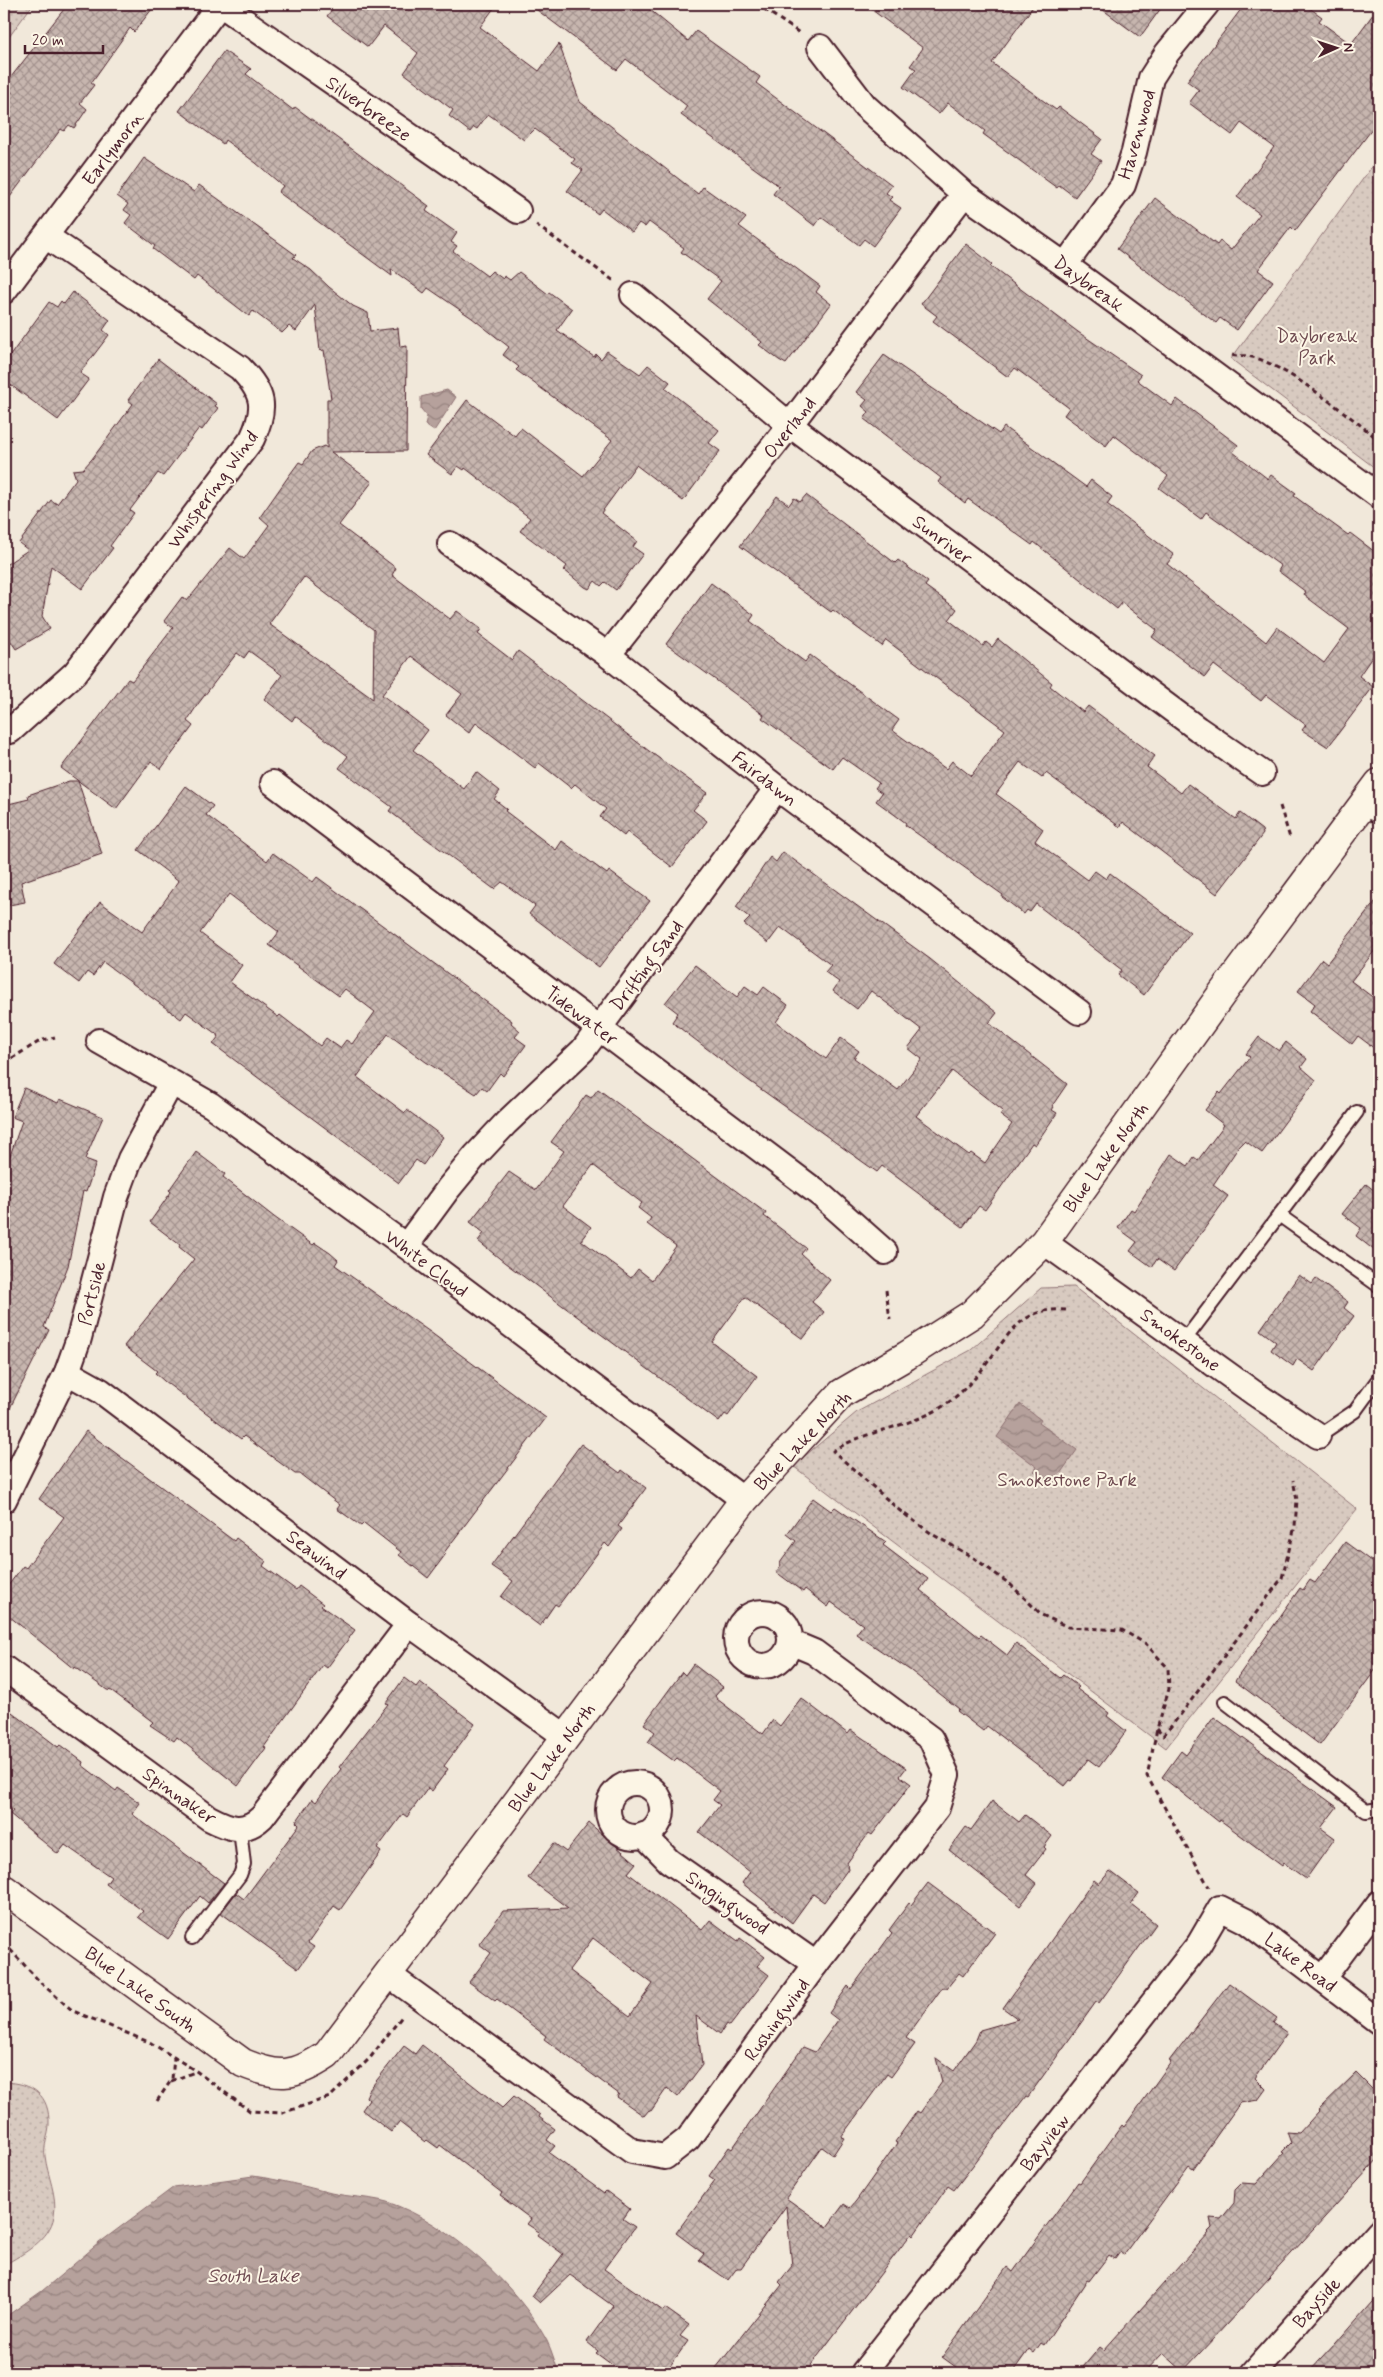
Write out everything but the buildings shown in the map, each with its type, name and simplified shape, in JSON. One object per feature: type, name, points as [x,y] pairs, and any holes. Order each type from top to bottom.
[{"type":"street","name":"Silverbreeze","points":[[220,4],[518,211]]},
{"type":"street","name":"Earlymorn","points":[[4,292],[220,4]]},
{"type":"street","name":"Havenwood","points":[[1065,265],[1123,185],[1135,146],[1151,78],[1167,52],[1207,4]]},
{"type":"street","name":"Daybreak","points":[[820,46],[866,106],[964,194],[1065,265],[1379,496]]},
{"type":"street","name":"Overland","points":[[608,655],[790,425],[964,194]]},
{"type":"street","name":"Whispering Wind","points":[[10,731],[75,673],[252,439],[260,422],[263,403],[254,382],[240,368],[47,236]]},
{"type":"street","name":"Sunriver","points":[[633,295],[790,425],[1198,729],[1262,773]]},
{"type":"street","name":"Fairdawn","points":[[450,544],[608,655],[777,788],[1079,1012]]},
{"type":"street","name":"Tidewater","points":[[273,783],[822,1196],[885,1252]]},
{"type":"street","name":"Drifting Sand","points":[[406,1246],[476,1155],[506,1123],[576,1058],[777,788]]},
{"type":"street","name":"Blue Lake North","points":[[285,2074],[306,2069],[327,2055],[389,1975],[744,1500],[842,1393],[906,1356],[972,1314],[1044,1242],[1221,995],[1374,798]]},
{"type":"street","name":"White Cloud","points":[[99,1041],[211,1105],[406,1246],[744,1500]]},
{"type":"street","name":"Portside","points":[[4,1500],[67,1372],[79,1338],[116,1197],[130,1159],[171,1083]]},
{"type":"street","name":"Smokestone","points":[[1044,1242],[1318,1436]]},
{"type":"street","name":"Seawind","points":[[67,1372],[109,1397],[409,1624],[566,1737]]},
{"type":"street","name":"Spinnaker","points":[[4,1668],[209,1818],[224,1826],[240,1828],[253,1825],[262,1817],[409,1624]]},
{"type":"street","name":"Rushingwind","points":[[389,1975],[632,2151],[666,2157],[688,2139],[816,1964],[938,1808],[947,1775],[931,1739],[814,1652],[790,1642]]},
{"type":"street","name":"Singingwood","points":[[644,1835],[669,1861],[816,1964]]},
{"type":"street","name":"Blue Lake South","points":[[4,1889],[243,2064],[263,2072],[285,2074]]},
{"type":"street","points":[[1323,1978],[1379,1903]]},
{"type":"street","name":"Lake Road","points":[[1220,1908],[1246,1921],[1379,2022]]},
{"type":"street","name":"Bayview","points":[[863,2373],[1198,1944],[1220,1908]]},
{"type":"street","name":"Bayside","points":[[1253,2373],[1379,2231]]},
{"type":"lane","points":[[1184,1341],[1357,1112]]},
{"type":"lane","points":[[1280,1215],[1379,1286]]},
{"type":"lane","points":[[1318,1436],[1355,1411],[1379,1378]]},
{"type":"lane","points":[[1225,1702],[1366,1811],[1379,1809]]},
{"type":"lane","points":[[192,1938],[240,1875],[244,1864],[240,1828]]},
{"type":"path","points":[[757,4],[820,46]]},
{"type":"path","points":[[518,211],[633,295]]},
{"type":"path","points":[[1229,354],[1238,357],[1247,356],[1264,362],[1296,379],[1379,440]]},
{"type":"path","points":[[1280,806],[1290,838]]},
{"type":"path","points":[[4,1063],[40,1041],[55,1037]]},
{"type":"path","points":[[886,1290],[890,1319]]},
{"type":"path","points":[[1066,1310],[1052,1309],[1038,1312],[1020,1322],[1006,1335],[970,1384],[933,1412],[870,1433],[833,1451],[898,1510],[932,1534],[974,1558],[1011,1585],[1042,1615],[1068,1627],[1122,1630],[1146,1644],[1168,1668],[1169,1689],[1156,1728],[1146,1776],[1220,1908]]},
{"type":"path","points":[[1156,1728],[1163,1736],[1282,1578],[1295,1526],[1297,1500],[1292,1480]]},
{"type":"path","points":[[157,2101],[170,2081],[174,2058]]},
{"type":"path","points":[[170,2081],[196,2071]]},
{"type":"green space","points":[[4,4],[33,4],[4,44]]},
{"type":"green space","name":"Daybreak Park","points":[[1379,157],[1379,471],[1231,359]]},
{"type":"green space","name":"Smokestone Park","points":[[1074,1287],[1357,1509],[1166,1748],[793,1466],[857,1412],[971,1350],[1041,1288]]},
{"type":"green space","points":[[4,2082],[31,2088],[43,2098],[49,2115],[45,2152],[55,2208],[51,2225],[41,2239],[27,2251],[4,2265]]},
{"type":"water","points":[[447,390],[456,397],[434,431],[425,425],[427,416],[421,409],[421,397]]},
{"type":"water","points":[[1020,1404],[1041,1420],[1039,1423],[1077,1450],[1052,1485],[1034,1471],[1037,1467],[997,1437]]},
{"type":"water","name":"South Lake","points":[[253,2176],[387,2202],[410,2211],[434,2224],[479,2258],[518,2298],[547,2341],[559,2373],[4,2373],[4,2318],[42,2291],[99,2243],[174,2187]]}]
